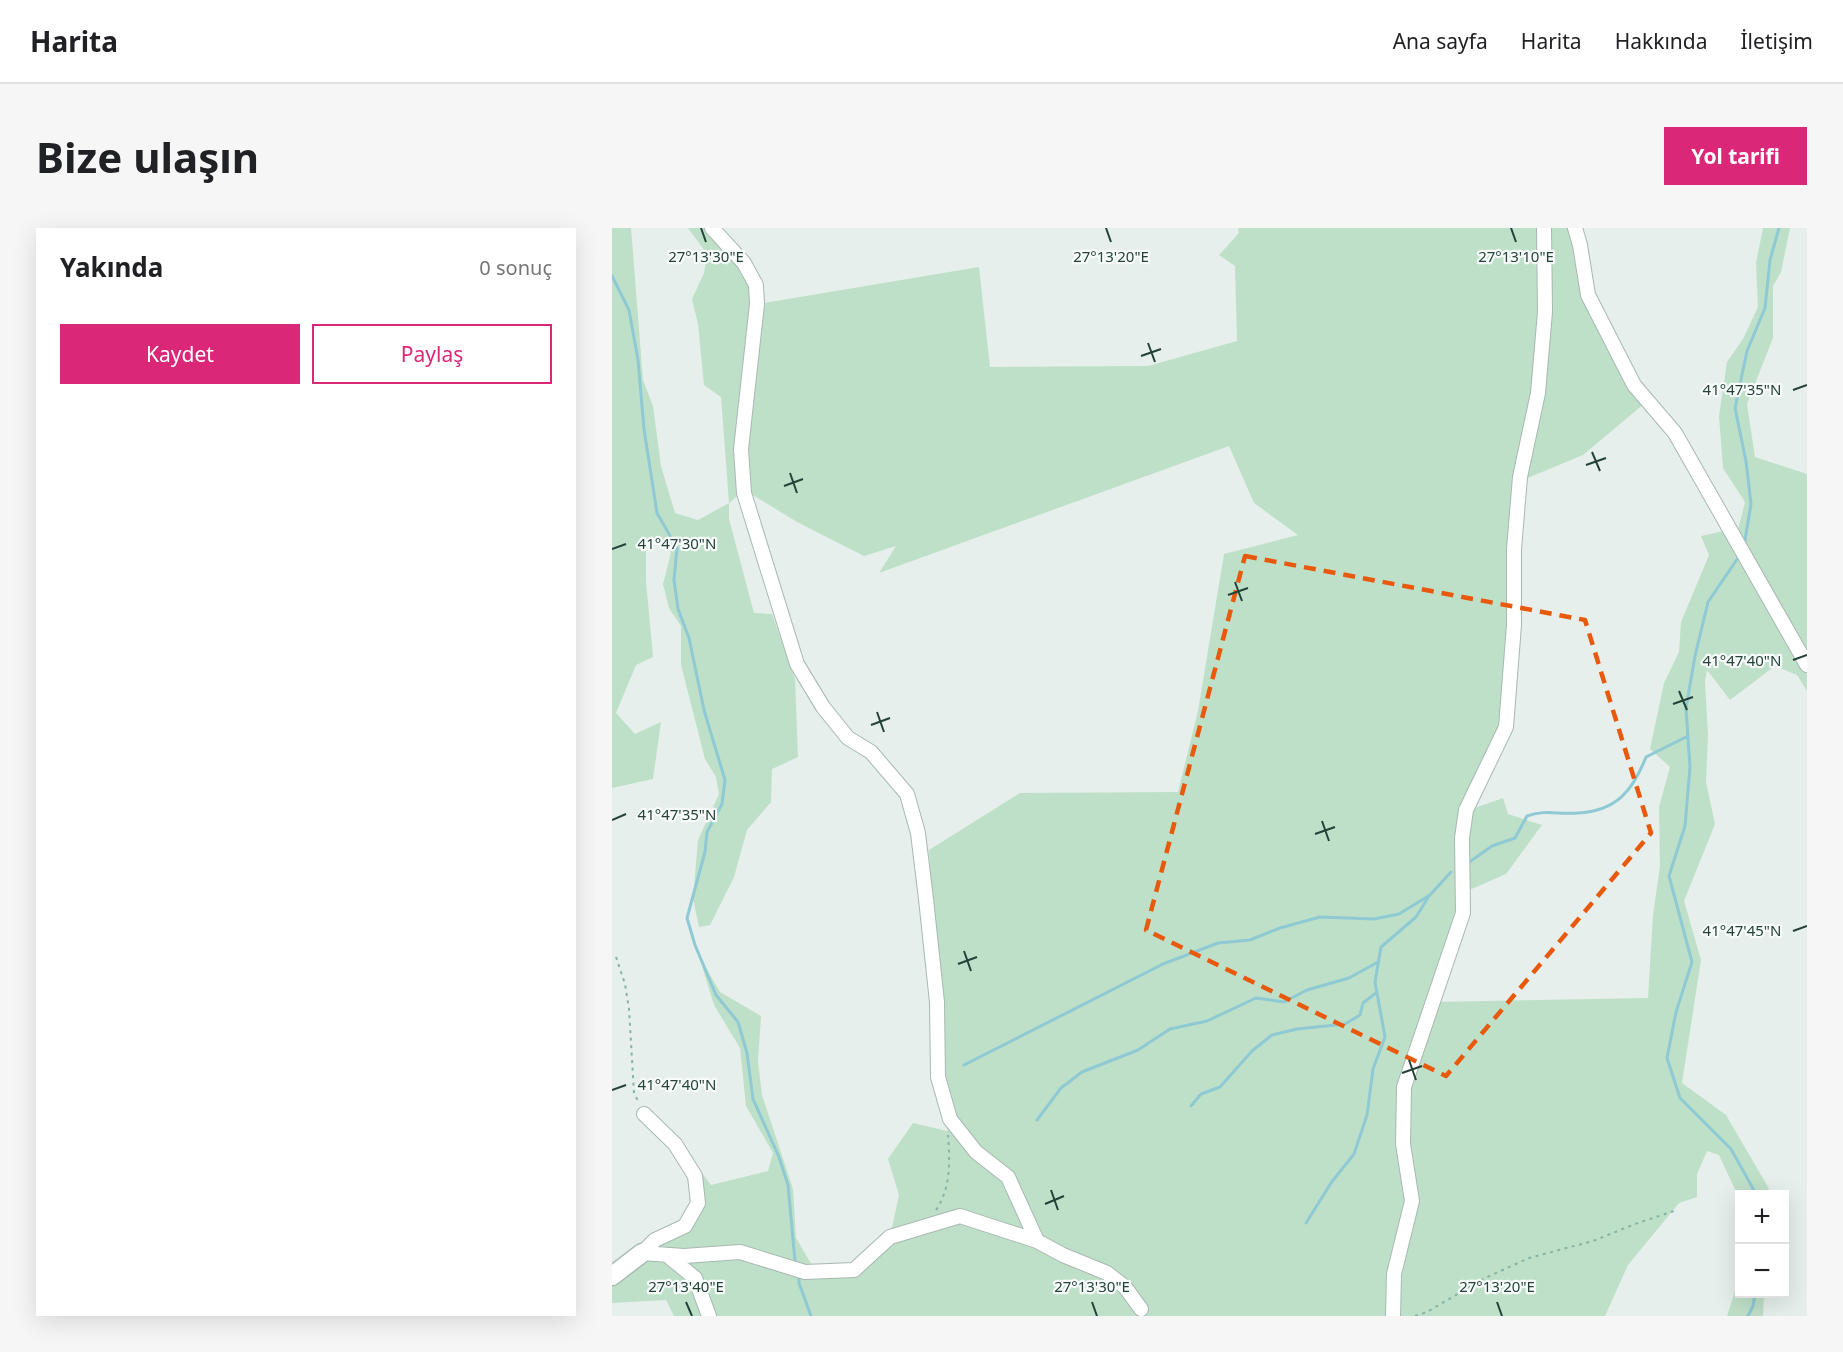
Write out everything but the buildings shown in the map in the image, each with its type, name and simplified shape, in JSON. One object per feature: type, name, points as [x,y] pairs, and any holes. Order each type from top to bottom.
[{"type":"street","points":[[712,228],[744,263],[756,285],[757,304],[741,449],[744,493],[797,664],[823,707],[848,738],[871,752],[907,794],[918,833],[937,1002],[938,1077],[950,1119],[976,1152],[1008,1177],[1037,1241]]},
{"type":"street","points":[[1394,1316],[1394,1274],[1412,1201],[1403,1144],[1404,1087],[1463,913],[1462,838],[1466,810],[1506,727],[1511,672],[1514,549],[1521,477],[1538,393],[1545,312],[1544,228]]},
{"type":"street","points":[[1575,228],[1588,295],[1634,385],[1675,433],[1807,665]]},
{"type":"street","points":[[612,1276],[655,1240],[685,1226],[698,1203],[695,1176],[675,1144],[644,1114]]},
{"type":"street","points":[[642,1253],[684,1256],[741,1252],[805,1272],[854,1270],[890,1238],[960,1216],[1037,1241],[1063,1255],[1107,1273],[1125,1287],[1141,1309]]},
{"type":"street","points":[[667,1255],[695,1278],[710,1316]]},
{"type":"path","points":[[616,957],[625,984],[629,1009],[634,1093],[644,1114]]},
{"type":"path","points":[[924,1227],[944,1198],[950,1164],[947,1131],[950,1119]]},
{"type":"path","points":[[1414,1316],[1427,1312],[1483,1279],[1528,1258],[1593,1241],[1674,1211]]},
{"type":"highlighted area","points":[[1245,556],[1585,620],[1651,833],[1446,1076],[1146,930]]},
{"type":"green space","points":[[612,228],[631,228],[643,380],[653,406],[661,466],[675,513],[698,520],[729,503],[729,519],[754,613],[772,614],[795,679],[798,757],[772,769],[771,802],[747,830],[734,877],[710,925],[699,927],[693,898],[698,840],[719,794],[716,777],[705,759],[681,665],[681,626],[669,608],[663,584],[671,553],[660,536],[646,546],[646,581],[653,657],[636,665],[616,713],[635,734],[661,722],[653,779],[612,788]]},
{"type":"green space","points":[[688,228],[708,228],[742,266],[752,286],[741,493],[729,503],[721,397],[704,385],[698,324],[692,299],[704,273],[707,254]]},
{"type":"green space","points":[[1238,228],[1537,228],[1540,313],[1501,726],[1460,809],[1458,913],[1398,1086],[1407,1201],[1389,1316],[714,1316],[699,1275],[686,1259],[739,1256],[855,1274],[892,1242],[959,1220],[1036,1244],[1128,1284],[1040,1239],[1012,1173],[980,1150],[955,1117],[942,1077],[929,850],[1020,793],[1178,792],[1198,711],[1224,554],[1298,535],[1254,503],[1229,446],[879,573],[896,546],[864,556],[797,522],[748,492],[746,447],[764,303],[979,267],[990,367],[1148,366],[1237,341],[1235,266],[1219,255],[1239,233]]},
{"type":"green space","points":[[1547,228],[1571,228],[1586,297],[1645,403],[1583,455],[1523,480]]},
{"type":"green space","points":[[1763,228],[1790,228],[1781,272],[1773,286],[1773,338],[1747,404],[1755,457],[1807,474],[1807,659],[1737,534],[1745,502],[1723,468],[1719,416],[1727,362],[1743,339],[1758,307],[1756,263]]},
{"type":"green space","points":[[1724,531],[1807,674],[1807,691],[1797,675],[1775,666],[1730,700],[1707,670],[1705,681],[1708,735],[1706,782],[1715,824],[1684,901],[1701,960],[1682,1083],[1726,1115],[1769,1190],[1735,1190],[1719,1155],[1707,1151],[1697,1174],[1697,1197],[1679,1203],[1628,1265],[1605,1316],[1396,1316],[1398,1274],[1416,1200],[1407,1141],[1408,1088],[1434,1002],[1648,998],[1653,915],[1660,866],[1659,807],[1670,767],[1650,749],[1664,683],[1679,652],[1681,622],[1709,555],[1701,536]]},
{"type":"green space","points":[[1503,798],[1508,814],[1542,825],[1506,874],[1467,891],[1467,840],[1472,809]]},
{"type":"green space","points":[[699,956],[720,992],[761,1016],[758,1062],[762,1095],[793,1189],[796,1238],[813,1267],[741,1248],[651,1250],[659,1243],[687,1231],[698,1168],[711,1185],[768,1171],[773,1153],[746,1106],[740,1048],[714,1005]]},
{"type":"green space","points":[[913,1123],[947,1131],[951,1127],[1006,1180],[1031,1235],[959,1211],[891,1232],[899,1195],[888,1159]]},
{"type":"green space","points":[[643,1259],[666,1261],[691,1283],[704,1316],[674,1316],[666,1300],[612,1303],[612,1283]]},
{"type":"green space","points":[[1735,1291],[1735,1298],[1764,1298],[1763,1316],[1727,1316]]},
{"type":"waterway","points":[[1744,546],[1751,504],[1746,461],[1735,408],[1747,351],[1765,308],[1770,260],[1779,228]]},
{"type":"waterway","points":[[612,276],[629,310],[638,360],[644,429],[657,513],[677,548],[674,580],[678,609],[689,638],[704,710],[725,780],[722,804],[707,832],[705,852],[687,918],[695,945],[716,995],[738,1022],[747,1053],[753,1099],[779,1157],[788,1185],[795,1261]]},
{"type":"waterway","points":[[1740,555],[1708,602],[1686,708],[1690,767],[1685,826],[1669,876],[1692,962],[1676,1012],[1667,1058],[1680,1098],[1731,1149],[1754,1190]]},
{"type":"waterway","points":[[1468,863],[1492,846],[1515,838],[1527,816],[1541,813],[1592,811],[1613,803],[1629,789],[1646,757],[1688,736]]},
{"type":"waterway","points":[[964,1065],[1163,964],[1218,943],[1250,940],[1280,928],[1320,917],[1374,919],[1399,914],[1430,895],[1451,872]]},
{"type":"waterway","points":[[1306,1223],[1331,1183],[1354,1154],[1367,1115],[1373,1069],[1385,1037],[1375,982],[1381,947],[1416,917],[1429,896]]},
{"type":"waterway","points":[[1037,1120],[1061,1088],[1082,1072],[1138,1050],[1170,1029],[1207,1021],[1256,998],[1284,1002],[1307,990],[1349,978],[1378,962]]},
{"type":"waterway","points":[[1191,1106],[1201,1094],[1220,1087],[1252,1051],[1272,1035],[1297,1029],[1345,1024],[1360,1015],[1363,1003],[1377,992]]},
{"type":"waterway","points":[[799,1277],[811,1316]]},
{"type":"waterway","points":[[1748,1316],[1754,1298]]}]
